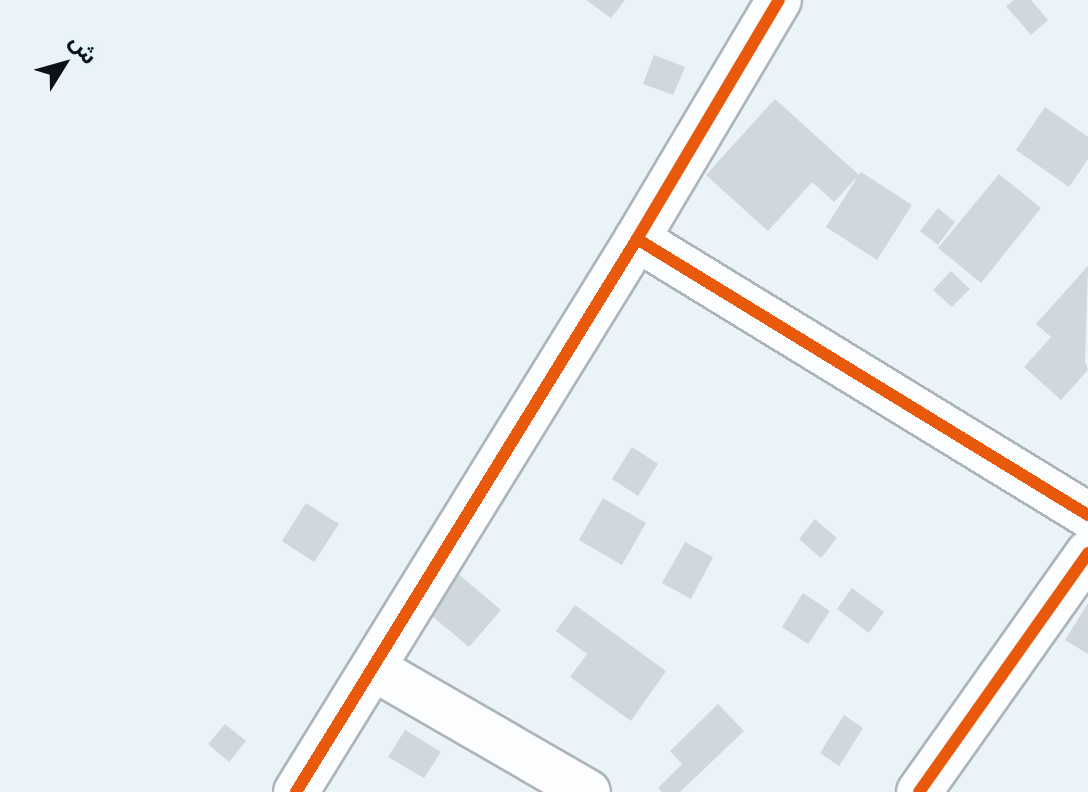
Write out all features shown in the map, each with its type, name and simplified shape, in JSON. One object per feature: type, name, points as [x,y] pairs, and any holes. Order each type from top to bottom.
[{"type":"street","points":[[296,792],[637,239],[779,0]]},
{"type":"street","points":[[637,239],[1088,515]]},
{"type":"street","points":[[919,792],[1088,553]]},
{"type":"street","points":[[373,668],[588,792]]},
{"type":"building","points":[[586,0],[625,0],[611,18]]},
{"type":"building","points":[[1014,0],[1031,0],[1048,20],[1031,35],[1006,6]]},
{"type":"building","points":[[654,55],[685,67],[673,95],[643,84]]},
{"type":"building","points":[[775,99],[859,175],[861,172],[912,205],[877,260],[826,227],[858,176],[834,202],[812,182],[768,231],[706,175]]},
{"type":"building","points":[[1045,107],[1088,137],[1088,159],[1069,187],[1016,150]]},
{"type":"building","points":[[999,174],[1041,208],[981,283],[938,248]]},
{"type":"building","points":[[938,208],[955,222],[938,245],[920,231]]},
{"type":"building","points":[[1088,266],[1085,362],[1088,370],[1061,400],[1024,367],[1051,337],[1036,324]]},
{"type":"building","points":[[951,271],[970,289],[952,307],[933,290]]},
{"type":"building","points":[[632,447],[658,464],[638,496],[612,479]]},
{"type":"building","points":[[603,498],[646,523],[622,565],[579,540]]},
{"type":"building","points":[[306,503],[339,524],[314,562],[282,541]]},
{"type":"building","points":[[815,519],[837,538],[821,558],[799,539]]},
{"type":"building","points":[[685,542],[713,557],[691,599],[662,583]]},
{"type":"building","points":[[456,572],[501,610],[469,647],[425,610]]},
{"type":"building","points":[[852,588],[884,612],[869,633],[837,609]]},
{"type":"building","points":[[803,593],[830,611],[808,644],[782,627]]},
{"type":"building","points":[[1088,603],[1088,654],[1065,640]]},
{"type":"building","points":[[575,605],[666,671],[631,721],[570,677],[587,654],[556,631]]},
{"type":"building","points":[[718,704],[744,731],[680,792],[662,792],[658,788],[682,764],[670,751]]},
{"type":"building","points":[[844,715],[863,728],[839,766],[820,753]]},
{"type":"building","points":[[225,724],[246,741],[229,762],[208,744]]},
{"type":"building","points":[[405,730],[441,752],[424,778],[388,757]]},
{"type":"cycle path","points":[[296,792],[637,239],[779,0]]},
{"type":"cycle path","points":[[637,239],[1088,515]]},
{"type":"cycle path","points":[[919,792],[1088,553]]}]
